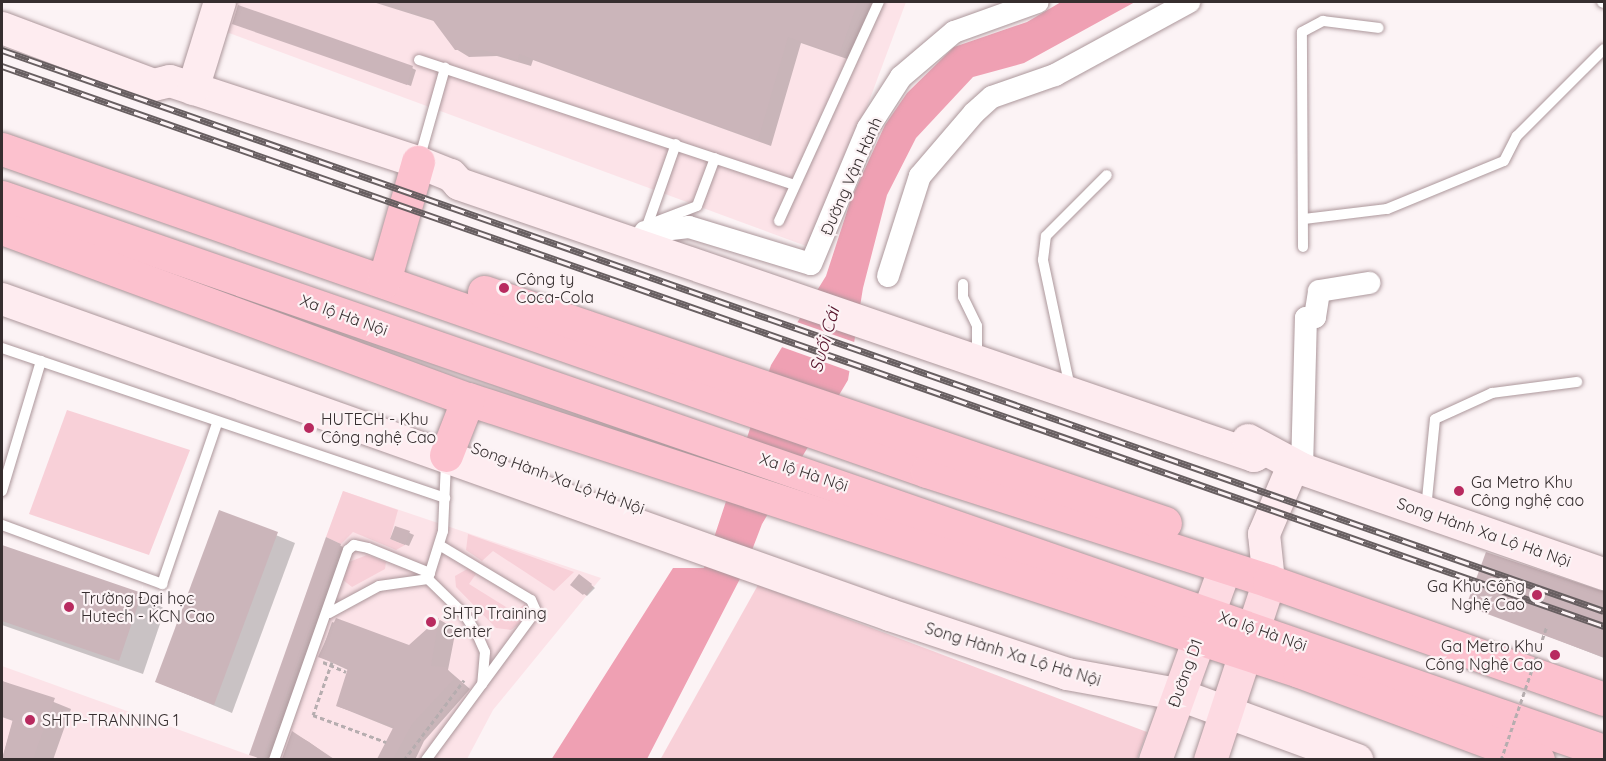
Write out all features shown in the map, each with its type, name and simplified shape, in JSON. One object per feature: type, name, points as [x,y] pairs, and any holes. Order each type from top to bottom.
[{"type":"highway","points":[[2,125],[387,271]]},
{"type":"highway","points":[[2,149],[387,271],[931,458],[1254,558],[1605,699]]},
{"type":"highway","points":[[387,271],[418,162]]},
{"type":"highway","name":"Xa lộ Hà Nội","points":[[2,197],[1111,576],[1203,625],[1605,751]]},
{"type":"highway","name":"Xa lộ Hà Nội","points":[[2,228],[468,399],[671,463],[1150,622],[1203,625]]},
{"type":"highway","points":[[449,447],[468,399]]},
{"type":"highway","points":[[1111,576],[1150,622]]},
{"type":"highway","name":"Xa lộ Hà Nội","points":[[1250,641],[1538,759]]},
{"type":"main road","points":[[182,85],[220,2]]},
{"type":"main road","name":"Song Hành Xa Lộ Hà Nội","points":[[2,8],[160,66],[182,85]]},
{"type":"main road","name":"Song Hành Xa Lộ Hà Nội","points":[[2,28],[154,85],[182,85],[418,162],[450,175],[459,184],[960,346],[1068,378],[1257,443],[1263,451],[1298,468],[1605,573]]},
{"type":"main road","name":"Song Hành Xa Lộ Hà Nội","points":[[450,175],[464,169],[647,229],[761,280]]},
{"type":"main road","name":"Song Hành Xa Lộ Hà Nội","points":[[2,282],[673,530],[888,603],[1109,684],[1177,694],[1357,759]]},
{"type":"main road","name":"Song Hành Xa Lộ Hà Nội","points":[[2,299],[449,447]]},
{"type":"main road","name":"Song Hành Xa Lộ Hà Nội","points":[[960,346],[1254,456],[1263,451]]},
{"type":"main road","name":"Đường D1","points":[[1155,759],[1203,625],[1254,558],[1298,468]]},
{"type":"main road","name":"Đường D1","points":[[1210,759],[1250,641],[1254,558]]},
{"type":"street","name":"Đường Vận Hành","points":[[647,229],[689,227],[796,264],[811,264],[868,128],[901,77],[954,32],[1038,2]]},
{"type":"street","points":[[888,276],[920,176],[974,113],[1000,94],[1055,75],[1189,2]]},
{"type":"street","points":[[1298,468],[1306,318],[1315,317],[1319,291],[1369,283]]},
{"type":"lane","points":[[779,221],[879,2]]},
{"type":"lane","points":[[1303,247],[1302,32],[1323,21],[1378,28]]},
{"type":"lane","points":[[1304,219],[1387,209],[1504,161],[1517,136],[1605,49]]},
{"type":"lane","points":[[419,60],[794,185]]},
{"type":"lane","points":[[418,162],[445,68]]},
{"type":"lane","points":[[647,229],[676,144]]},
{"type":"lane","points":[[647,229],[697,206],[715,158]]},
{"type":"lane","points":[[1068,378],[1043,260],[1046,236],[1107,176]]},
{"type":"lane","points":[[960,346],[977,326],[963,297],[963,284]]},
{"type":"lane","points":[[2,348],[217,423],[445,498]]},
{"type":"lane","points":[[2,492],[41,361]]},
{"type":"lane","points":[[1426,512],[1435,419],[1492,393],[1576,382]]},
{"type":"lane","points":[[2,525],[162,584],[217,423]]},
{"type":"lane","points":[[429,576],[439,545],[449,447]]},
{"type":"lane","points":[[274,759],[329,613],[348,550],[354,545],[429,576],[465,615],[485,652],[482,684]]},
{"type":"lane","points":[[426,759],[536,611],[531,600],[439,545]]},
{"type":"lane","points":[[329,613],[379,586],[429,576]]},
{"type":"path","points":[[1501,759],[1547,626]]},
{"type":"path","points":[[313,657],[346,672]]},
{"type":"path","points":[[331,664],[313,715],[386,742]]},
{"type":"path","points":[[404,759],[464,680]]},
{"type":"shaded area","points":[[230,2],[906,2],[814,249],[221,30]]},
{"type":"shaded area","points":[[67,410],[190,450],[149,555],[29,514]]},
{"type":"shaded area","name":"SHTP Training Center","points":[[343,491],[601,578],[493,710],[467,759],[2,760],[2,666],[249,755]]},
{"type":"shaded area","points":[[343,491],[398,510],[390,539],[405,545],[396,550],[353,532],[341,544],[326,537]]},
{"type":"shaded area","points":[[468,534],[574,572],[554,591],[493,551],[482,561],[466,550]]},
{"type":"shaded area","points":[[367,555],[386,562],[385,569],[352,587],[343,580],[349,562]]},
{"type":"shaded area","points":[[469,568],[476,574],[469,584],[514,612],[525,604],[528,617],[511,630],[496,628],[456,587],[455,576]]},
{"type":"shaded area","points":[[758,585],[1147,732],[1137,759],[660,760]]},
{"type":"water","name":"Suối Cái","points":[[1061,2],[1135,2],[1024,63],[973,77],[916,138],[887,195],[863,288],[848,380],[762,524],[744,571],[647,759],[551,760],[673,568],[704,568],[771,365],[826,276],[851,199],[885,125],[907,93],[954,47],[1027,22]]},
{"type":"pier","points":[[794,321],[857,343],[852,372],[779,346]]},
{"type":"building","points":[[389,2],[858,2],[839,55],[788,37],[758,140],[519,54],[518,60],[483,50],[455,50],[432,19]]},
{"type":"building","points":[[238,5],[413,66],[407,85],[232,24]]},
{"type":"building","points":[[219,510],[278,532],[214,705],[155,682]]},
{"type":"building","points":[[395,526],[410,531],[405,545],[390,539]]},
{"type":"building","points":[[326,537],[341,544],[263,759],[249,755]]},
{"type":"building","name":"Trường Đại học Hutech - KCN Cao","points":[[2,545],[142,593],[119,661],[2,621]]},
{"type":"building","name":"Ga Khu Công Nghệ Cao","points":[[1486,552],[1605,592],[1605,658],[1466,606]]},
{"type":"building","points":[[579,574],[592,584],[583,595],[570,585]]},
{"type":"building","points":[[336,618],[409,645],[439,618],[431,666],[446,667],[454,679],[412,724],[393,759],[377,759],[394,726],[336,706],[348,668],[318,657]]},
{"type":"building","name":"SHTP-TRANNING 1","points":[[2,681],[55,698],[33,759],[2,759],[13,719],[2,714]]},
{"type":"building","points":[[292,731],[334,759],[282,759]]},
{"type":"railway","points":[[2,50],[1604,611]]},
{"type":"railway","points":[[2,66],[1604,626]]},
{"type":"place","name":"Công ty Coca-Cola","points":[[504,288]]},
{"type":"place","name":"HUTECH - Khu Công nghệ Cao","points":[[309,428]]},
{"type":"place","name":"Ga Metro Khu Công nghệ cao","points":[[1459,491]]},
{"type":"place","name":"Ga Khu Công Nghệ Cao","points":[[1537,595]]},
{"type":"place","name":"Trường Đại học Hutech - KCN Cao","points":[[69,607]]},
{"type":"place","name":"SHTP Training Center","points":[[431,622]]},
{"type":"place","name":"Ga Metro Khu Công Nghệ Cao","points":[[1555,655]]},
{"type":"place","name":"SHTP-TRANNING 1","points":[[30,720]]}]
